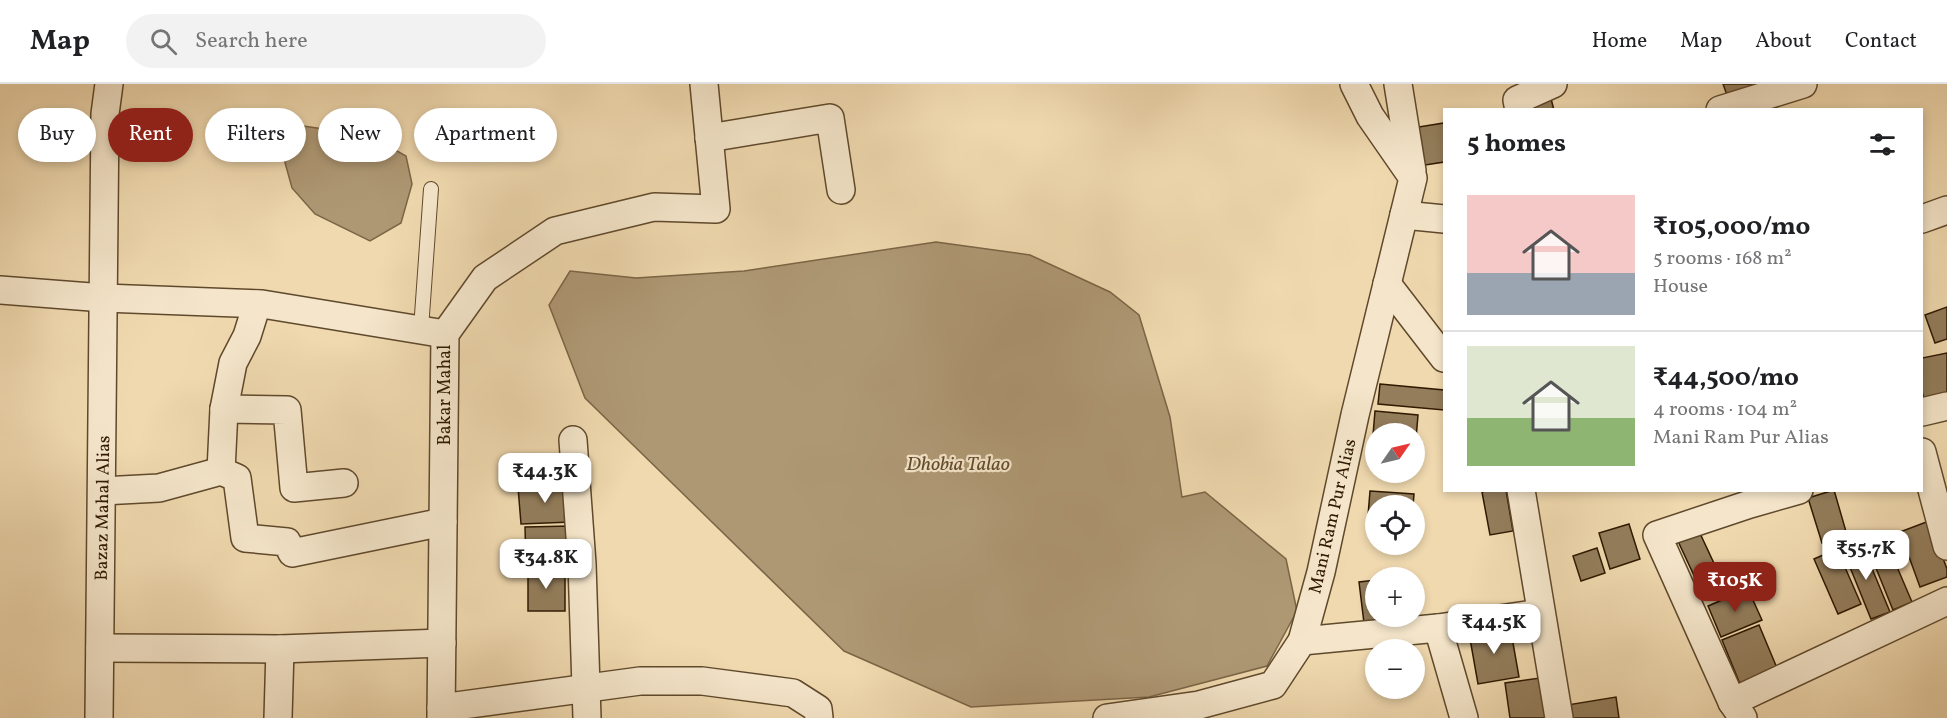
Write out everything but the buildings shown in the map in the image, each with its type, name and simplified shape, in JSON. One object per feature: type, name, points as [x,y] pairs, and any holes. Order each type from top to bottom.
[{"type":"street","name":"Bazaz Mahal Alias","points":[[99,718],[105,114],[109,84]]},
{"type":"street","name":"Bakar Mahal","points":[[441,713],[443,522],[433,331],[485,278],[555,231],[654,207],[716,209],[704,84]]},
{"type":"street","points":[[1354,84],[1370,116],[1413,178]]},
{"type":"street","points":[[1398,84],[1413,178]]},
{"type":"street","points":[[1519,108],[1517,99],[1552,84]]},
{"type":"street","points":[[1726,108],[1803,84]]},
{"type":"street","points":[[709,138],[830,118],[841,190]]},
{"type":"street","name":"Mani Ram Pur Alias","points":[[1107,718],[1199,705],[1273,685],[1302,641],[1321,572],[1355,416],[1413,178]]},
{"type":"street","points":[[1923,219],[1947,210]]},
{"type":"street","points":[[1404,214],[1443,219]]},
{"type":"street","points":[[1387,284],[1443,357]]},
{"type":"street","points":[[0,290],[104,298],[257,304],[433,331]]},
{"type":"street","points":[[221,471],[224,409],[233,363],[247,336],[257,304]]},
{"type":"street","points":[[1923,412],[1947,406]]},
{"type":"street","points":[[224,409],[287,410],[294,488],[344,483]]},
{"type":"street","points":[[573,440],[582,564],[587,718]]},
{"type":"street","points":[[1923,459],[1947,546]]},
{"type":"street","points":[[102,491],[159,488],[221,471],[237,478],[245,538],[287,542],[292,553],[443,522]]},
{"type":"street","points":[[1521,492],[1559,718]]},
{"type":"street","points":[[1784,492],[1748,497],[1657,535],[1738,710],[1947,601]]},
{"type":"street","points":[[1302,641],[1438,628],[1541,613]]},
{"type":"street","points":[[1438,628],[1464,718]]},
{"type":"street","points":[[100,648],[280,649],[442,642]]},
{"type":"street","points":[[278,718],[280,649]]},
{"type":"street","points":[[441,713],[640,681],[702,681],[793,693],[818,710],[819,718]]},
{"type":"lane","points":[[431,189],[433,331]]},
{"type":"water","points":[[306,126],[318,128],[318,162],[402,162],[402,154],[406,156],[412,184],[401,223],[370,241],[315,214],[292,188],[285,162],[306,162]]},
{"type":"water","name":"Dhobia Talao","points":[[936,242],[1030,255],[1110,292],[1139,315],[1170,417],[1182,497],[1205,492],[1286,559],[1297,611],[1267,666],[1149,697],[971,707],[844,651],[585,398],[549,305],[570,271],[636,278],[744,271]]}]
